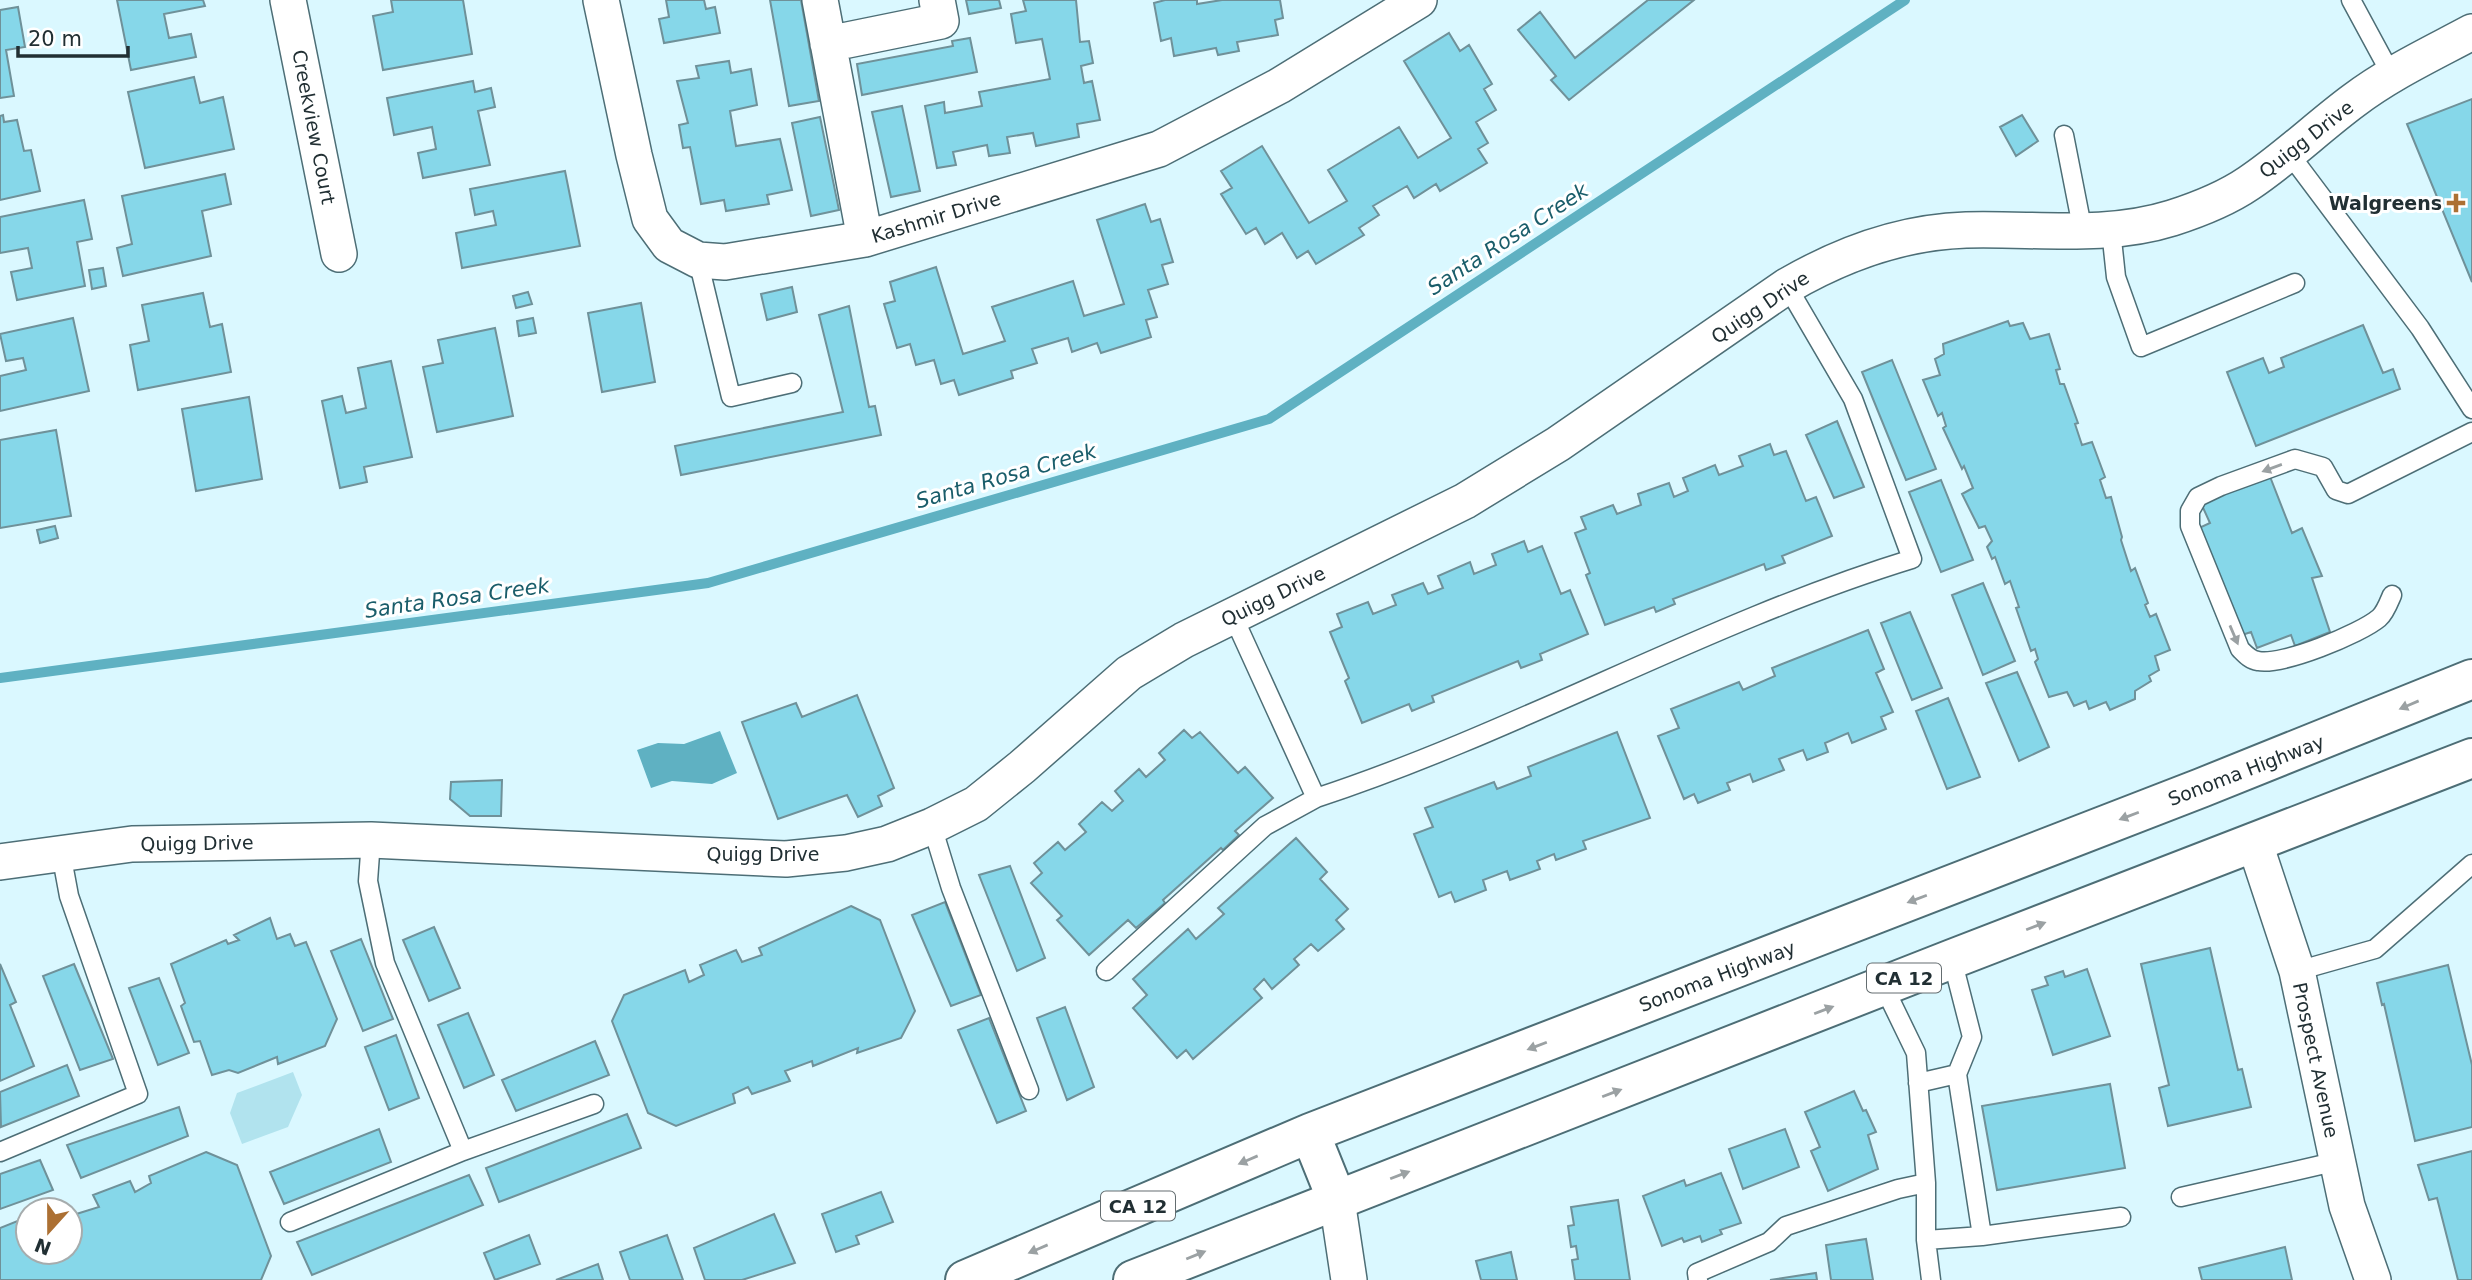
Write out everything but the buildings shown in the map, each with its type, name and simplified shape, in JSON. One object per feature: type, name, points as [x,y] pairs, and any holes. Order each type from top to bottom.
[{"type":"main road","name":"Sonoma Highway","points":[[965,1280],[1311,1133],[1937,891],[2472,679]]},
{"type":"main road","name":"CA 12","points":[[1133,1280],[2472,758]]},
{"type":"main road","points":[[1311,1133],[1337,1200]]},
{"type":"street","name":"Creekview Court","points":[[288,0],[339,254]]},
{"type":"street","name":"Kashmir Drive","points":[[601,0],[650,219],[669,245],[698,260],[725,262],[865,239],[1159,149],[1279,86],[1386,10],[1419,0]]},
{"type":"street","points":[[820,0],[865,239]]},
{"type":"street","points":[[828,44],[941,21],[937,0]]},
{"type":"street","name":"Quigg Drive","points":[[0,862],[132,844],[371,840],[786,859],[857,851],[887,844],[976,804],[1129,673],[1178,643],[1465,501],[1558,444],[1787,286],[1825,264],[1875,245],[1919,235],[1965,230],[2097,231],[2171,218],[2248,184],[2391,74],[2472,33]]},
{"type":"street","name":"Prospect Avenue","points":[[2255,841],[2297,971],[2347,1206],[2373,1280]]},
{"type":"street","points":[[1337,1200],[1349,1280]]},
{"type":"lane","points":[[2351,0],[2391,74]]},
{"type":"lane","points":[[2064,135],[2141,347],[2295,283]]},
{"type":"lane","points":[[2288,152],[2420,328],[2472,409]]},
{"type":"lane","points":[[698,260],[731,397],[792,383]]},
{"type":"lane","points":[[1107,971],[1265,826],[1316,798],[1471,741],[1723,628],[1853,577],[1912,559],[1853,399],[1787,286]]},
{"type":"lane","points":[[2392,595],[2380,617],[2345,637],[2308,652],[2259,662],[2240,649],[2190,526],[2190,511],[2198,497],[2295,459],[2323,467],[2336,490],[2348,494],[2472,432]]},
{"type":"lane","points":[[1233,616],[1316,798]]},
{"type":"lane","points":[[932,826],[951,888],[1029,1090]]},
{"type":"lane","points":[[371,840],[368,881],[386,963],[463,1151]]},
{"type":"lane","points":[[0,1152],[138,1094],[69,896],[61,853]]},
{"type":"lane","points":[[2297,971],[2375,949],[2472,864]]},
{"type":"lane","points":[[1952,959],[1972,1037],[1957,1074],[1982,1236]]},
{"type":"lane","points":[[1884,987],[1916,1053],[1926,1184],[1926,1240],[1931,1280]]},
{"type":"lane","points":[[1918,1083],[1957,1074]]},
{"type":"lane","points":[[290,1222],[463,1151],[594,1104]]},
{"type":"lane","points":[[2181,1197],[2338,1161]]},
{"type":"lane","points":[[1698,1280],[1697,1273],[1769,1242],[1786,1226],[1898,1189],[1926,1184]]},
{"type":"lane","points":[[1926,1240],[1982,1236],[2121,1217]]},
{"type":"shaded area","points":[[720,731],[737,773],[712,784],[672,781],[651,788],[637,750],[658,743],[684,744]]},
{"type":"shaded area","points":[[293,1072],[302,1095],[288,1127],[242,1144],[230,1113],[237,1093]]},
{"type":"waterway","name":"Santa Rosa Creek","points":[[0,678],[708,583],[1269,419],[1905,0]]},
{"type":"place","name":"Walgreens","points":[[2456,203]]}]
